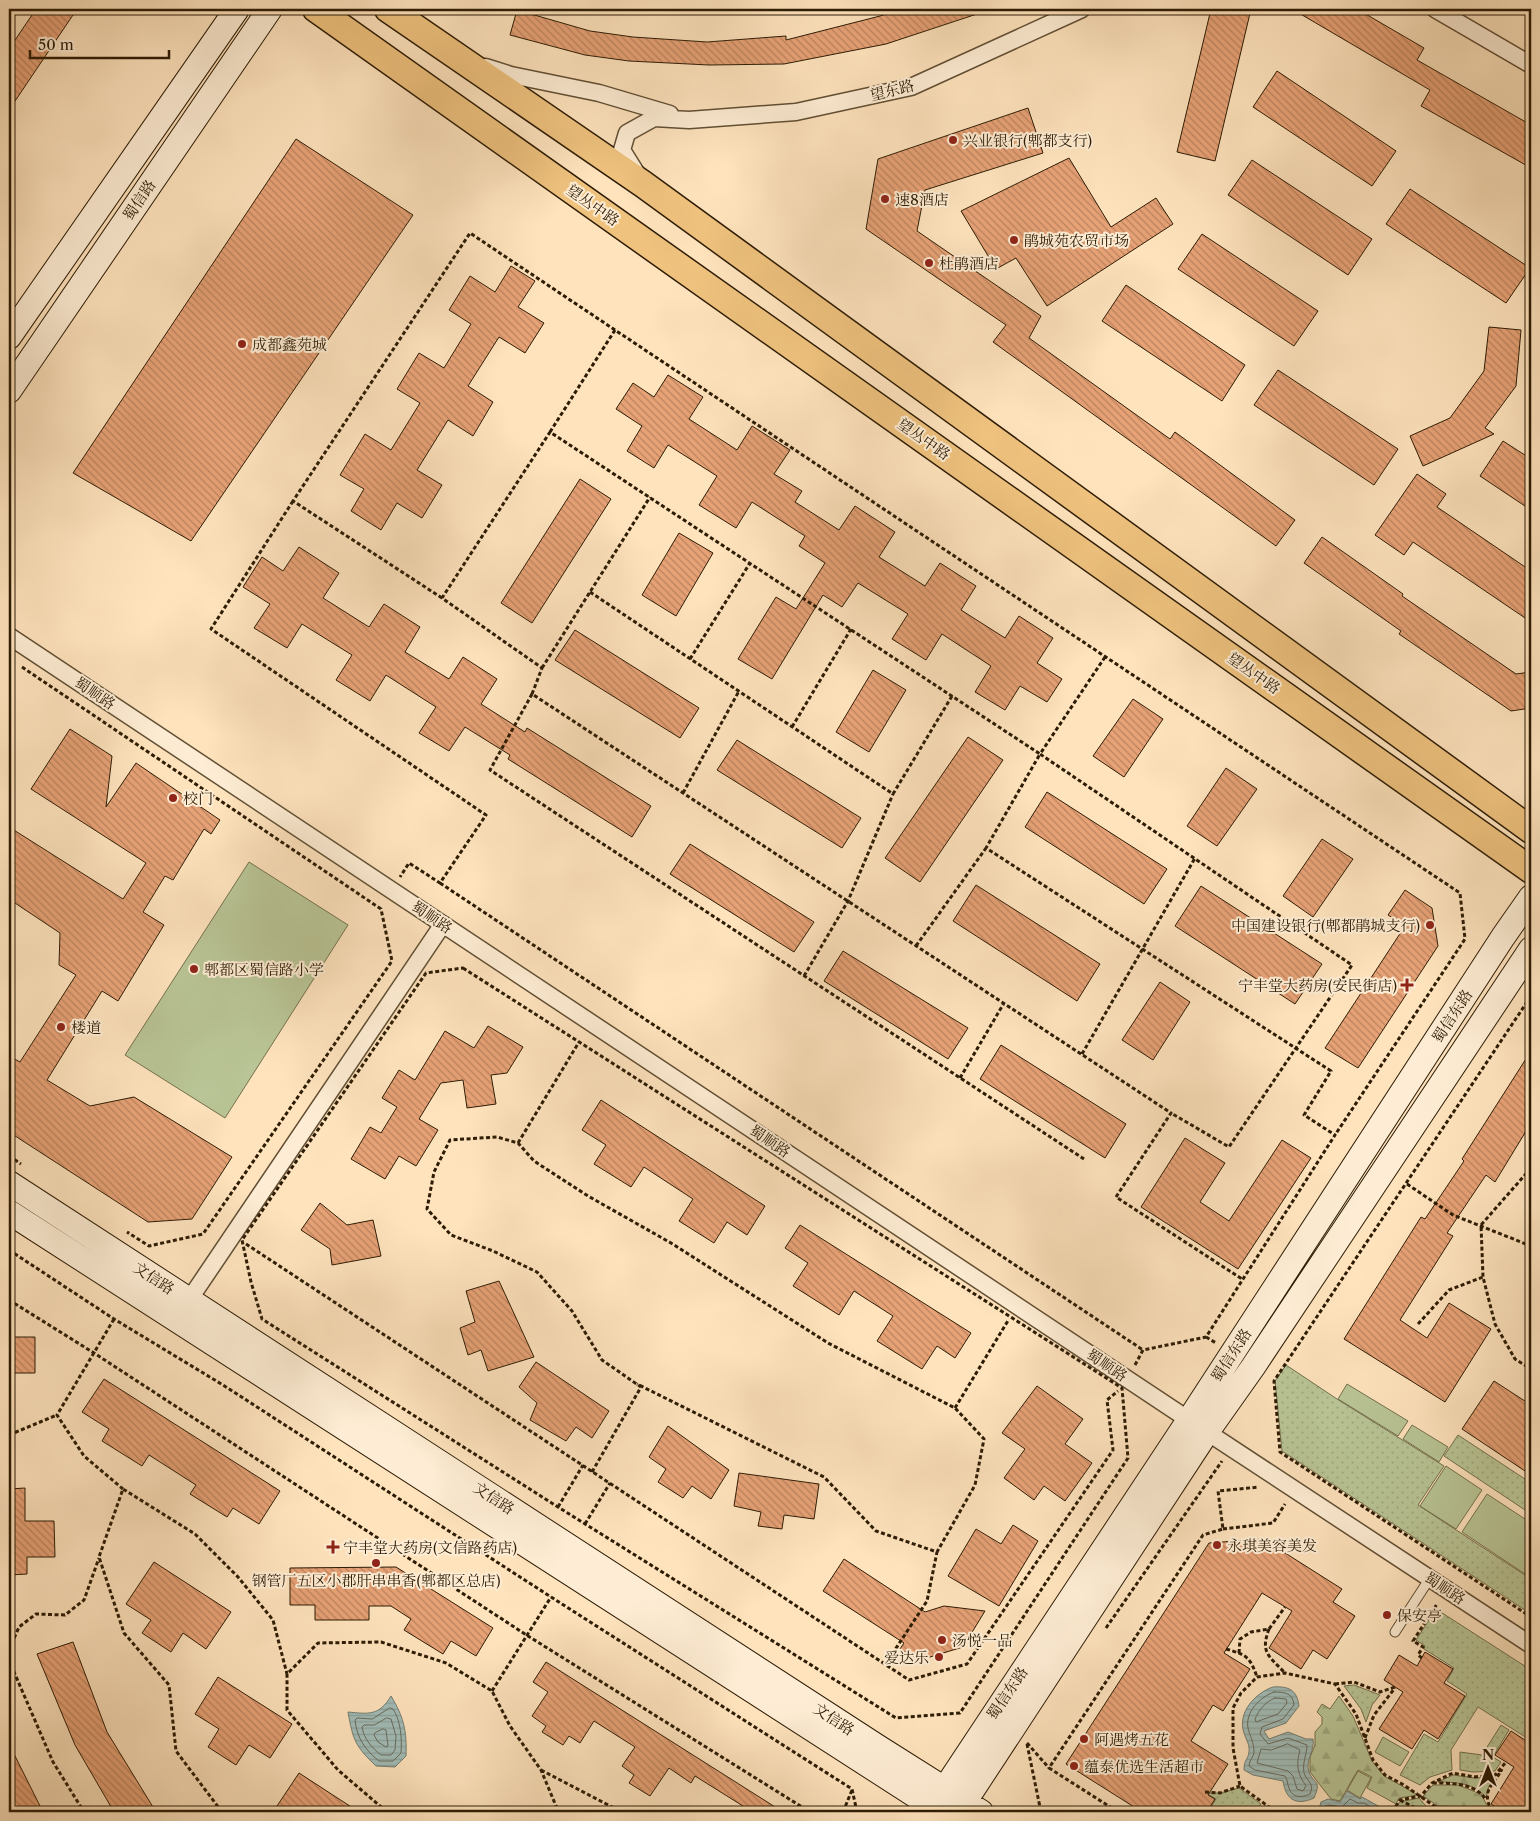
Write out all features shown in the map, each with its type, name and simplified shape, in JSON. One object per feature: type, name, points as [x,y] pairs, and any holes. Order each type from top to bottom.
[{"type":"main road","name":"蜀信路","points":[[9,337],[237,9]]},
{"type":"main road","name":"蜀信路","points":[[9,390],[270,9]]},
{"type":"main road","name":"望丛中路","points":[[316,9],[1531,870]]},
{"type":"main road","points":[[388,9],[643,184],[1531,830]]},
{"type":"main road","name":"蜀信东路","points":[[968,1809],[1198,1426],[1497,946],[1531,897]]},
{"type":"main road","name":"蜀信东路","points":[[937,1805],[1198,1426],[1258,1359],[1531,949]]},
{"type":"main road","name":"文信路","points":[[9,1183],[870,1742],[937,1805],[968,1809]]},
{"type":"main road","points":[[9,1212],[937,1805]]},
{"type":"street","name":"望东路","points":[[643,184],[622,150],[627,133],[654,118],[689,120],[796,112],[911,88],[1082,9]]},
{"type":"street","points":[[1435,9],[1531,65]]},
{"type":"street","name":"望东路","points":[[463,59],[512,76],[599,93],[689,120]]},
{"type":"street","name":"蜀顺路","points":[[9,636],[443,924],[1125,1383],[1198,1426],[1531,1645]]},
{"type":"street","points":[[189,1300],[443,924]]},
{"type":"lane","points":[[1396,1632],[1430,1578]]},
{"type":"path","points":[[124,1230],[149,1246],[202,1234],[392,961],[381,909],[409,863],[1143,1350],[1206,1337],[1335,1135],[1465,939],[1460,893],[470,233],[211,629],[486,815],[440,883]]},
{"type":"path","points":[[442,598],[615,330]]},
{"type":"path","points":[[532,694],[1171,1113],[1229,1147],[1352,965],[1040,754],[550,432]]},
{"type":"path","points":[[650,497],[542,668],[532,694],[490,770],[1084,1159]]},
{"type":"path","points":[[293,501],[442,598],[542,668]]},
{"type":"path","points":[[690,659],[750,563]]},
{"type":"path","points":[[590,592],[893,794]]},
{"type":"path","points":[[792,727],[851,630]]},
{"type":"path","points":[[916,946],[986,848],[1040,754],[1105,656]]},
{"type":"path","points":[[17,664],[381,909]]},
{"type":"path","points":[[683,793],[739,691]]},
{"type":"path","points":[[804,976],[848,901],[893,794],[952,696]]},
{"type":"path","points":[[986,848],[1331,1071],[1304,1115],[1335,1135]]},
{"type":"path","points":[[1082,1054],[1195,858]]},
{"type":"path","points":[[463,968],[1010,1317],[1125,1383],[1128,1458],[960,1713],[896,1718],[262,1319],[251,1282],[242,1240],[426,973],[463,968]]},
{"type":"path","points":[[1531,996],[1274,1381],[1280,1452],[1531,1617]]},
{"type":"path","points":[[960,1078],[1004,1003]]},
{"type":"path","points":[[518,1143],[579,1042]]},
{"type":"path","points":[[1171,1113],[1116,1197],[1242,1279]]},
{"type":"path","points":[[886,1665],[927,1600],[937,1552],[975,1485],[984,1439],[955,1408],[828,1342],[671,1243],[588,1196],[534,1160],[518,1143],[497,1137],[450,1140],[434,1172],[427,1209],[451,1235],[493,1251],[537,1272],[572,1311],[602,1360],[637,1384],[824,1477],[876,1531],[937,1552]]},
{"type":"path","points":[[1531,1168],[1481,1226],[1483,1277],[1495,1324],[1515,1359],[1531,1369]]},
{"type":"path","points":[[1407,1184],[1453,1215],[1531,1246]]},
{"type":"path","points":[[242,1240],[909,1680],[967,1664],[1113,1450],[1107,1400],[1125,1383],[1143,1350]]},
{"type":"path","points":[[9,1250],[114,1319],[223,1385],[551,1598],[852,1789],[857,1812]]},
{"type":"path","points":[[1418,1324],[1449,1290],[1483,1277]]},
{"type":"path","points":[[9,1300],[94,1353],[528,1636],[810,1812]]},
{"type":"path","points":[[955,1408],[1010,1317]]},
{"type":"path","points":[[9,1435],[56,1415],[114,1319]]},
{"type":"path","points":[[592,1472],[641,1387],[637,1384]]},
{"type":"path","points":[[56,1415],[84,1456],[123,1489],[195,1534],[238,1577],[273,1620],[287,1674],[287,1710],[338,1770],[387,1812]]},
{"type":"path","points":[[1105,1630],[1221,1461],[1229,1466]]},
{"type":"path","points":[[558,1507],[583,1465]]},
{"type":"path","points":[[1252,1481],[1266,1491]]},
{"type":"path","points":[[585,1524],[610,1483]]},
{"type":"path","points":[[1223,1529],[1218,1491],[1259,1486]]},
{"type":"path","points":[[84,1812],[52,1762],[14,1672],[9,1651],[19,1627],[36,1614],[65,1615],[84,1600],[123,1489]]},
{"type":"path","points":[[1279,1499],[1293,1509]]},
{"type":"path","points":[[1049,1768],[1203,1535],[1223,1529],[1273,1523],[1285,1504]]},
{"type":"path","points":[[99,1557],[124,1633],[169,1685],[176,1751],[222,1812]]},
{"type":"path","points":[[1421,1592],[1438,1604],[1413,1641],[1423,1647],[1418,1655],[1422,1658]]},
{"type":"path","points":[[492,1691],[551,1598]]},
{"type":"path","points":[[1285,1607],[1269,1629],[1264,1642],[1268,1656],[1285,1673]]},
{"type":"path","points":[[1239,1653],[1240,1638],[1250,1632],[1269,1629]]},
{"type":"path","points":[[287,1674],[318,1643],[381,1642],[446,1663],[492,1691],[510,1726],[541,1770],[556,1806],[562,1812]]},
{"type":"path","points":[[1226,1649],[1239,1653],[1252,1662],[1257,1677]]},
{"type":"path","points":[[1276,1812],[1240,1786],[1233,1748],[1233,1708],[1241,1693],[1257,1677],[1285,1673],[1335,1684],[1354,1682],[1380,1692],[1396,1687],[1374,1714],[1365,1738]]},
{"type":"path","points":[[1335,1684],[1356,1714],[1373,1760],[1385,1776],[1421,1796],[1437,1808],[1474,1809],[1488,1812]]},
{"type":"path","points":[[1041,1812],[1027,1742],[1049,1768],[1118,1812]]},
{"type":"path","points":[[1392,1812],[1400,1800],[1421,1796],[1432,1783],[1453,1773],[1474,1777],[1495,1775],[1506,1762],[1496,1781],[1490,1787],[1486,1800]]},
{"type":"path","points":[[541,1770],[616,1809],[637,1812]]},
{"type":"path","points":[[1432,1783],[1458,1784],[1482,1793],[1492,1812]]},
{"type":"path","points":[[1205,1792],[1220,1793],[1240,1786]]},
{"type":"path","points":[[843,1812],[852,1789]]},
{"type":"path","points":[[1400,1800],[1423,1812]]},
{"type":"path","points":[[1262,1812],[1266,1806]]},
{"type":"path","points":[[1434,1812],[1437,1808]]},
{"type":"green space","points":[[249,862],[348,925],[225,1118],[125,1055]]},
{"type":"green space","points":[[1286,1365],[1444,1466],[1418,1505],[1531,1579],[1531,1614],[1282,1451],[1275,1381]]},
{"type":"green space","points":[[1347,1384],[1408,1421],[1398,1436],[1338,1399]]},
{"type":"green space","points":[[1412,1425],[1448,1447],[1439,1462],[1403,1439]]},
{"type":"green space","points":[[1458,1435],[1531,1483],[1531,1514],[1444,1456]]},
{"type":"green space","points":[[1446,1466],[1482,1490],[1456,1529],[1420,1506]]},
{"type":"green space","points":[[1487,1494],[1531,1523],[1531,1578],[1462,1532]]},
{"type":"green space","points":[[1436,1609],[1531,1670],[1531,1733],[1527,1738],[1478,1707],[1451,1750],[1452,1770],[1430,1777],[1420,1785],[1400,1775],[1424,1734],[1438,1742],[1467,1694],[1447,1681],[1454,1668],[1424,1649],[1425,1646],[1416,1640]]},
{"type":"green space","points":[[1354,1685],[1380,1695],[1372,1705],[1366,1722],[1361,1709],[1344,1686]]},
{"type":"green space","points":[[1339,1696],[1353,1716],[1372,1761],[1384,1776],[1418,1795],[1399,1798],[1396,1804],[1367,1788],[1372,1777],[1358,1770],[1340,1801],[1331,1799],[1310,1772],[1310,1757],[1315,1745],[1315,1732],[1322,1724],[1322,1717],[1317,1712],[1322,1704],[1330,1709]]},
{"type":"green space","points":[[1501,1725],[1509,1730],[1493,1757],[1501,1762],[1495,1771],[1473,1772],[1460,1770],[1460,1752],[1482,1755]]},
{"type":"green space","points":[[1383,1737],[1409,1752],[1400,1766],[1375,1752]]},
{"type":"green space","points":[[1358,1771],[1371,1778],[1360,1798],[1347,1790]]},
{"type":"green space","points":[[1453,1775],[1475,1778],[1493,1777],[1494,1781],[1489,1786],[1486,1798],[1471,1786],[1438,1782]]},
{"type":"green space","points":[[1433,1785],[1458,1785],[1481,1794],[1490,1811],[1474,1807],[1438,1806],[1423,1796]]},
{"type":"green space","points":[[1239,1788],[1261,1804],[1255,1812],[1208,1812],[1216,1799],[1206,1793],[1220,1793]]},
{"type":"green space","points":[[1419,1798],[1426,1806],[1427,1812],[1393,1812],[1400,1802]]},
{"type":"water","points":[[1273,1687],[1284,1687],[1291,1690],[1296,1696],[1299,1706],[1286,1723],[1264,1731],[1269,1739],[1288,1732],[1306,1739],[1313,1739],[1308,1768],[1317,1785],[1314,1798],[1302,1801],[1293,1800],[1284,1788],[1283,1781],[1253,1775],[1244,1770],[1249,1749],[1242,1726],[1245,1711],[1254,1699]]},
{"type":"water","points":[[391,1696],[404,1725],[406,1756],[395,1767],[376,1766],[359,1748],[348,1712],[373,1712],[387,1703]]},
{"type":"water","points":[[1347,1791],[1389,1812],[1318,1812],[1321,1802],[1328,1799],[1340,1802]]},
{"type":"building","points":[[36,9],[77,9],[9,110],[9,49]]},
{"type":"building","points":[[902,9],[982,9],[983,12],[886,44],[784,64],[709,65],[629,61],[585,55],[510,35],[517,10],[590,31],[633,37],[707,42],[786,36],[786,40]]},
{"type":"building","points":[[1211,9],[1251,9],[1215,161],[1177,152]]},
{"type":"building","points":[[1292,9],[1357,9],[1424,48],[1417,60],[1531,125],[1531,168],[1421,106],[1430,90]]},
{"type":"building","points":[[1277,71],[1396,151],[1372,186],[1253,107]]},
{"type":"building","points":[[1028,108],[1043,153],[925,190],[917,231],[1041,316],[1029,338],[1170,439],[1175,432],[1295,520],[1276,546],[993,342],[1006,325],[866,229],[878,159]]},
{"type":"building","name":"成都鑫苑城","points":[[296,139],[413,215],[191,541],[73,473]]},
{"type":"building","points":[[1069,158],[1111,227],[1156,198],[1173,224],[1047,306],[1016,258],[996,269],[961,211]]},
{"type":"building","points":[[1252,160],[1372,239],[1348,275],[1228,195]]},
{"type":"building","points":[[1410,189],[1530,268],[1506,303],[1386,224]]},
{"type":"building","points":[[1202,234],[1318,311],[1294,346],[1178,269]]},
{"type":"building","points":[[511,266],[535,281],[518,307],[544,323],[525,353],[499,337],[468,386],[493,402],[473,436],[448,420],[417,470],[442,485],[422,518],[397,503],[381,530],[351,511],[364,489],[340,475],[365,434],[391,450],[420,403],[397,389],[419,353],[444,368],[471,324],[449,310],[470,276],[495,292]]},
{"type":"building","points":[[1126,285],[1245,365],[1222,401],[1102,321]]},
{"type":"building","points":[[1489,327],[1521,330],[1516,386],[1485,428],[1494,434],[1423,466],[1410,436],[1450,418],[1484,371]]},
{"type":"building","points":[[1278,370],[1398,449],[1374,485],[1254,405]]},
{"type":"building","points":[[668,375],[703,397],[689,419],[737,450],[752,426],[790,450],[774,474],[802,491],[795,502],[839,530],[855,506],[895,532],[879,557],[925,586],[940,563],[976,586],[961,610],[1005,638],[1019,616],[1053,638],[1037,663],[1062,679],[1047,702],[1020,686],[1005,710],[975,692],[991,666],[942,634],[926,660],[892,639],[908,614],[858,583],[842,607],[823,595],[772,679],[738,659],[776,597],[796,609],[825,563],[799,546],[805,536],[752,502],[736,528],[699,505],[717,476],[668,445],[654,468],[627,451],[642,426],[616,409],[633,383],[654,397]]},
{"type":"building","points":[[1503,441],[1531,459],[1531,510],[1480,476]]},
{"type":"building","points":[[1417,474],[1446,494],[1437,507],[1531,571],[1531,622],[1413,542],[1404,555],[1375,535]]},
{"type":"building","points":[[580,479],[611,499],[532,623],[501,603]]},
{"type":"building","points":[[679,533],[713,553],[676,616],[642,595]]},
{"type":"building","points":[[1322,537],[1403,594],[1402,596],[1516,674],[1531,672],[1531,708],[1511,711],[1399,634],[1401,631],[1304,563]]},
{"type":"building","points":[[299,547],[339,573],[323,598],[369,627],[384,604],[420,627],[405,652],[449,679],[463,657],[497,679],[481,704],[525,732],[527,728],[651,806],[632,837],[508,759],[510,755],[465,727],[449,751],[419,733],[436,707],[386,675],[370,701],[336,680],[352,655],[302,624],[287,648],[254,628],[270,604],[243,587],[262,557],[283,571]]},
{"type":"building","points":[[575,630],[699,708],[680,738],[555,660]]},
{"type":"building","points":[[873,670],[906,690],[869,752],[836,732]]},
{"type":"building","points":[[1133,699],[1163,719],[1124,777],[1093,756]]},
{"type":"building","points":[[70,729],[112,756],[106,807],[136,763],[220,820],[211,834],[204,829],[173,880],[165,876],[143,912],[164,925],[118,1001],[102,991],[47,1080],[90,1106],[134,1097],[232,1157],[192,1219],[148,1222],[9,1132],[9,1056],[20,1062],[76,975],[59,965],[60,933],[9,899],[9,827],[123,899],[146,863],[31,789]]},
{"type":"building","points":[[968,737],[1003,760],[920,882],[885,858]]},
{"type":"building","points":[[737,740],[861,818],[842,848],[717,770]]},
{"type":"building","points":[[1226,768],[1257,789],[1217,846],[1187,826]]},
{"type":"building","points":[[1047,792],[1167,869],[1144,904],[1025,827]]},
{"type":"building","points":[[1322,839],[1353,859],[1313,917],[1283,896]]},
{"type":"building","points":[[690,844],[814,922],[794,952],[670,874]]},
{"type":"building","points":[[976,885],[1100,964],[1077,1001],[953,921]]},
{"type":"building","points":[[1201,886],[1322,964],[1295,1004],[1175,926]]},
{"type":"building","points":[[1405,890],[1432,908],[1438,946],[1358,1068],[1325,1048],[1405,926],[1388,915]]},
{"type":"building","points":[[843,951],[968,1028],[948,1059],[824,981]]},
{"type":"building","points":[[1160,982],[1190,1002],[1153,1060],[1122,1040]]},
{"type":"building","points":[[488,1026],[523,1047],[507,1073],[491,1075],[496,1104],[467,1108],[463,1080],[441,1083],[419,1119],[438,1130],[416,1166],[399,1156],[385,1179],[351,1159],[370,1127],[381,1133],[397,1107],[382,1098],[399,1070],[415,1080],[445,1031],[474,1048]]},
{"type":"building","points":[[1001,1045],[1126,1124],[1105,1158],[980,1079]]},
{"type":"building","points":[[1531,1051],[1531,1123],[1495,1182],[1486,1175],[1447,1233],[1453,1236],[1400,1320],[1427,1338],[1449,1303],[1491,1329],[1445,1402],[1344,1339],[1421,1217],[1425,1219],[1464,1161],[1462,1159]]},
{"type":"building","points":[[601,1100],[765,1206],[747,1235],[727,1222],[714,1243],[679,1221],[693,1199],[644,1167],[631,1187],[594,1164],[606,1145],[582,1130]]},
{"type":"building","points":[[1185,1138],[1225,1163],[1200,1202],[1229,1221],[1282,1140],[1311,1158],[1238,1269],[1141,1207]]},
{"type":"building","points":[[320,1203],[347,1225],[373,1220],[381,1256],[332,1265],[330,1249],[301,1230]]},
{"type":"building","points":[[800,1225],[971,1333],[955,1358],[937,1346],[922,1369],[877,1341],[893,1316],[854,1291],[839,1315],[793,1286],[808,1263],[785,1248]]},
{"type":"building","points":[[499,1281],[534,1357],[488,1371],[481,1350],[468,1355],[460,1328],[475,1322],[466,1291]]},
{"type":"building","points":[[9,1337],[35,1337],[35,1373],[9,1373]]},
{"type":"building","points":[[536,1362],[609,1411],[592,1438],[576,1427],[566,1441],[530,1420],[537,1403],[519,1387]]},
{"type":"building","points":[[104,1379],[280,1491],[259,1524],[233,1508],[227,1517],[190,1494],[196,1485],[149,1455],[142,1466],[102,1441],[109,1429],[82,1412]]},
{"type":"building","points":[[1494,1381],[1531,1405],[1531,1475],[1462,1429]]},
{"type":"building","points":[[1037,1386],[1083,1419],[1065,1444],[1092,1463],[1065,1501],[1044,1486],[1034,1500],[1004,1478],[1025,1449],[1002,1433]]},
{"type":"building","points":[[668,1426],[729,1470],[711,1499],[692,1486],[683,1498],[658,1482],[666,1469],[649,1457]]},
{"type":"building","points":[[739,1473],[819,1484],[814,1519],[784,1515],[782,1529],[758,1526],[761,1512],[734,1506]]},
{"type":"building","points":[[25,1488],[25,1521],[54,1521],[55,1557],[27,1557],[27,1574],[9,1575],[9,1489]]},
{"type":"building","points":[[1013,1525],[1038,1541],[999,1606],[948,1576],[976,1529],[1001,1544]]},
{"type":"building","points":[[1263,1539],[1342,1589],[1333,1602],[1355,1616],[1327,1659],[1313,1650],[1301,1669],[1269,1648],[1292,1611],[1262,1593],[1224,1653],[1250,1669],[1223,1711],[1213,1705],[1191,1741],[1228,1764],[1208,1795],[1215,1799],[1207,1812],[1142,1812],[1066,1764],[1209,1543]]},
{"type":"building","points":[[844,1559],[925,1612],[944,1606],[985,1611],[963,1647],[920,1660],[900,1649],[904,1643],[823,1591]]},
{"type":"building","points":[[154,1562],[231,1612],[206,1649],[183,1633],[171,1652],[142,1633],[151,1620],[126,1604]]},
{"type":"building","points":[[396,1567],[493,1628],[476,1656],[451,1641],[443,1654],[404,1630],[411,1619],[391,1606],[369,1606],[369,1620],[315,1620],[315,1605],[290,1605],[290,1568]]},
{"type":"building","points":[[73,1642],[107,1732],[156,1812],[114,1812],[75,1745],[37,1654]]},
{"type":"building","points":[[1425,1652],[1453,1669],[1444,1683],[1465,1696],[1438,1739],[1424,1730],[1412,1749],[1379,1729],[1403,1692],[1384,1680],[1399,1655],[1417,1666]]},
{"type":"building","points":[[546,1662],[783,1812],[740,1812],[743,1806],[695,1776],[691,1783],[669,1768],[650,1796],[629,1783],[634,1775],[622,1766],[635,1747],[594,1721],[580,1743],[569,1736],[563,1745],[542,1732],[546,1726],[532,1716],[548,1692],[533,1682]]},
{"type":"building","points":[[218,1677],[292,1724],[270,1758],[249,1745],[236,1765],[208,1747],[219,1729],[195,1714]]},
{"type":"building","points":[[1511,1731],[1531,1744],[1531,1812],[1504,1812],[1491,1804],[1514,1767],[1495,1755]]},
{"type":"building","points":[[9,1744],[43,1812],[9,1812]]},
{"type":"building","points":[[299,1773],[359,1812],[273,1812]]},
{"type":"place","name":"兴业银行(郫都支行)","points":[[953,140]]},
{"type":"place","name":"速8酒店","points":[[885,199]]},
{"type":"place","name":"鹃城苑农贸市场","points":[[1014,240]]},
{"type":"place","name":"杜鹃酒店","points":[[929,263]]},
{"type":"place","name":"成都鑫苑城","points":[[242,344]]},
{"type":"place","name":"校门","points":[[173,798]]},
{"type":"place","name":"中国建设银行(郫都鹃城支行)","points":[[1430,925]]},
{"type":"place","name":"郫都区蜀信路小学","points":[[194,969]]},
{"type":"place","name":"宁丰堂大药房(安民街店)","points":[[1407,985]]},
{"type":"place","name":"楼道","points":[[61,1027]]},
{"type":"place","name":"永琪美容美发","points":[[1217,1545]]},
{"type":"place","name":"宁丰堂大药房(文信路药店)","points":[[333,1547]]},
{"type":"place","name":"钢管厂五区小郡肝串串香(郫都区总店)","points":[[376,1563]]},
{"type":"place","name":"保安亭","points":[[1387,1615]]},
{"type":"place","name":"汤悦一品","points":[[942,1640]]},
{"type":"place","name":"爱达乐","points":[[939,1657]]},
{"type":"place","name":"阿遇烤五花","points":[[1084,1739]]},
{"type":"place","name":"蕴泰优选生活超市","points":[[1074,1766]]}]
